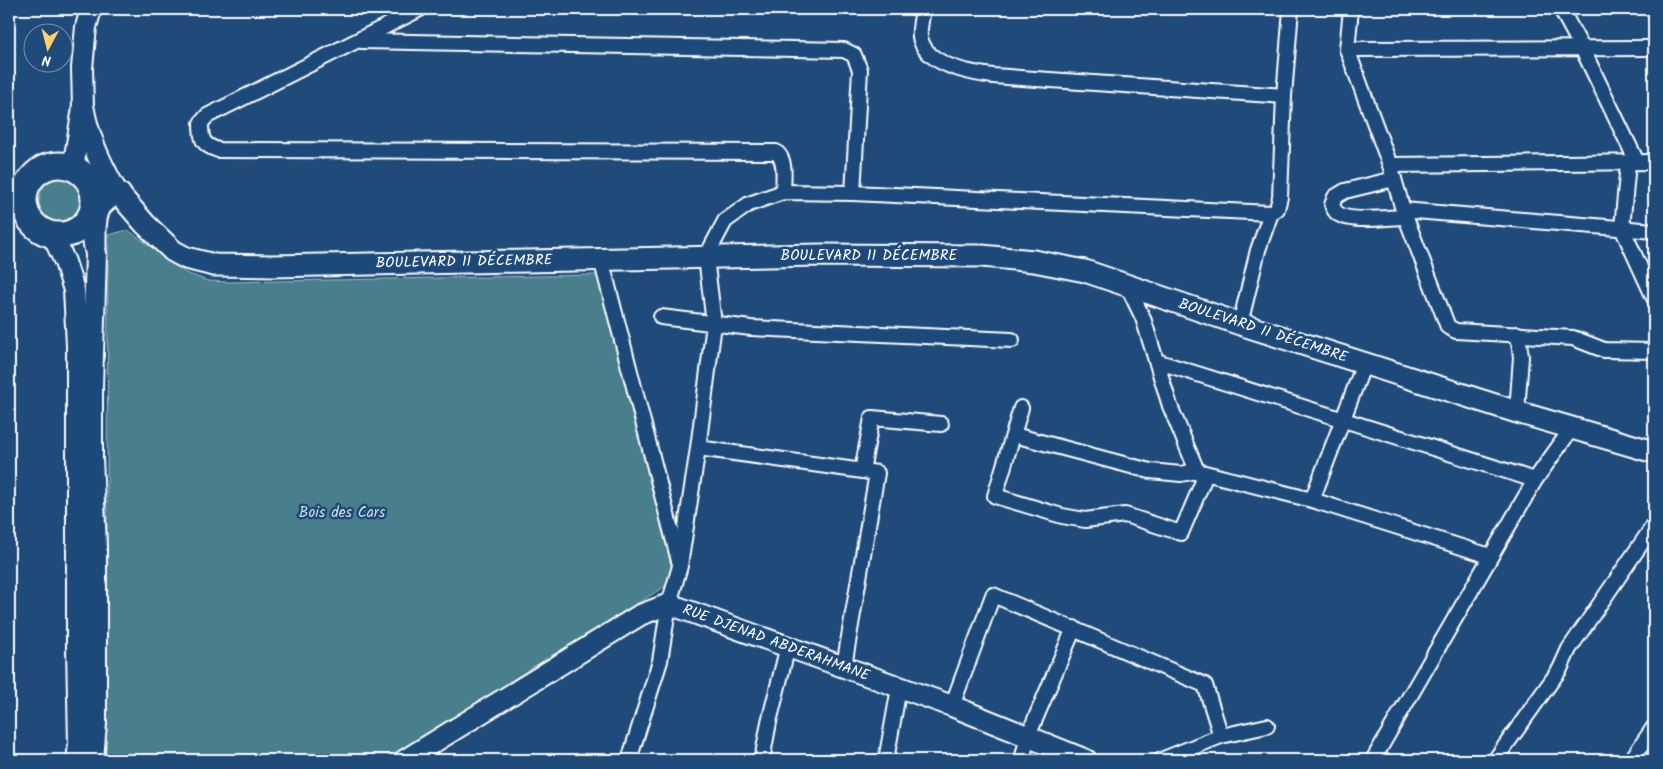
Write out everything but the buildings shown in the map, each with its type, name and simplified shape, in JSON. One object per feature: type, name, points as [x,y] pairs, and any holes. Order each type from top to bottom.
[{"type":"highway","points":[[58,165],[80,173],[93,189],[94,202],[91,214],[84,225],[69,234],[52,234],[20,220],[27,214],[24,200],[18,189],[33,176],[47,167],[58,165]]},
{"type":"main road","points":[[80,173],[83,108],[82,68],[86,27],[90,9]]},
{"type":"main road","points":[[83,108],[94,150],[117,191],[97,212],[95,219],[92,417],[96,547],[96,723],[93,760]]},
{"type":"main road","name":"BOULEVARD 11 DÉCEMBRE","points":[[80,173],[98,180],[117,191],[145,224],[173,250],[186,258],[214,265],[272,266],[820,255],[982,256],[1034,261],[1085,271],[1128,287],[1364,364],[1517,412],[1654,452]]},
{"type":"main road","points":[[84,225],[93,239],[95,247]]},
{"type":"main road","points":[[52,234],[65,262],[74,290],[76,345],[76,649],[79,744],[77,760]]},
{"type":"main road","name":"RUE DJENAD ABDERAHMANE","points":[[405,760],[640,615],[669,604],[952,706],[1086,760]]},
{"type":"street","points":[[420,9],[207,116],[201,124],[201,136],[207,146],[218,150],[776,152],[781,156],[783,162],[783,192]]},
{"type":"street","points":[[923,9],[920,37],[929,53],[949,67],[968,72],[993,76],[1284,96]]},
{"type":"street","points":[[629,760],[660,661],[669,604],[680,566],[714,324],[706,257],[725,221],[749,204],[783,192],[853,193],[1271,213],[1277,209],[1280,197],[1284,96],[1291,9]]},
{"type":"street","points":[[1351,9],[1347,49],[1390,165],[1404,213],[1448,327],[1456,331],[1573,338],[1604,350],[1654,351]]},
{"type":"street","points":[[1561,9],[1582,48],[1632,163],[1622,228],[1654,298]]},
{"type":"street","points":[[357,41],[844,50],[854,55],[860,70],[853,193]]},
{"type":"street","points":[[1347,49],[1654,48]]},
{"type":"street","points":[[1390,165],[1654,162]]},
{"type":"street","points":[[1394,179],[1345,191],[1335,197],[1332,205],[1336,212],[1344,218],[1353,219],[1404,213],[1654,231]]},
{"type":"street","points":[[1240,324],[1258,250],[1271,213]]},
{"type":"street","points":[[601,259],[680,566]]},
{"type":"street","points":[[1021,408],[995,496],[1078,519],[1102,519],[1125,515],[1181,533],[1204,479],[1197,471],[1170,406],[1143,318],[1128,287]]},
{"type":"street","points":[[661,317],[751,328],[1012,340]]},
{"type":"street","points":[[1517,412],[1521,358],[1518,334]]},
{"type":"street","points":[[1156,361],[1535,480]]},
{"type":"street","points":[[1312,500],[1364,364]]},
{"type":"street","points":[[862,471],[872,418],[941,424]]},
{"type":"street","points":[[1372,760],[1535,480],[1572,428]]},
{"type":"street","points":[[1014,435],[1150,472],[1181,474],[1197,471],[1312,500],[1490,556]]},
{"type":"street","points":[[698,448],[877,473],[844,666]]},
{"type":"street","points":[[1495,760],[1560,669],[1569,649],[1654,525]]},
{"type":"street","points":[[952,706],[993,595],[1205,685],[1220,736]]},
{"type":"street","points":[[1022,760],[1028,736],[1074,628]]},
{"type":"street","points":[[762,760],[769,722],[788,646]]},
{"type":"street","points":[[886,760],[899,688]]},
{"type":"street","points":[[1161,760],[1220,736],[1267,726]]},
{"type":"street","points":[[1634,756],[1654,727]]},
{"type":"green space","points":[[57,178],[67,178],[81,188],[85,201],[81,214],[75,220],[67,224],[57,224],[43,214],[39,206],[39,196],[49,182]]},
{"type":"green space","name":"Bois des Cars","points":[[128,230],[186,273],[208,281],[597,275],[675,580],[387,760],[106,760],[108,235]]}]
